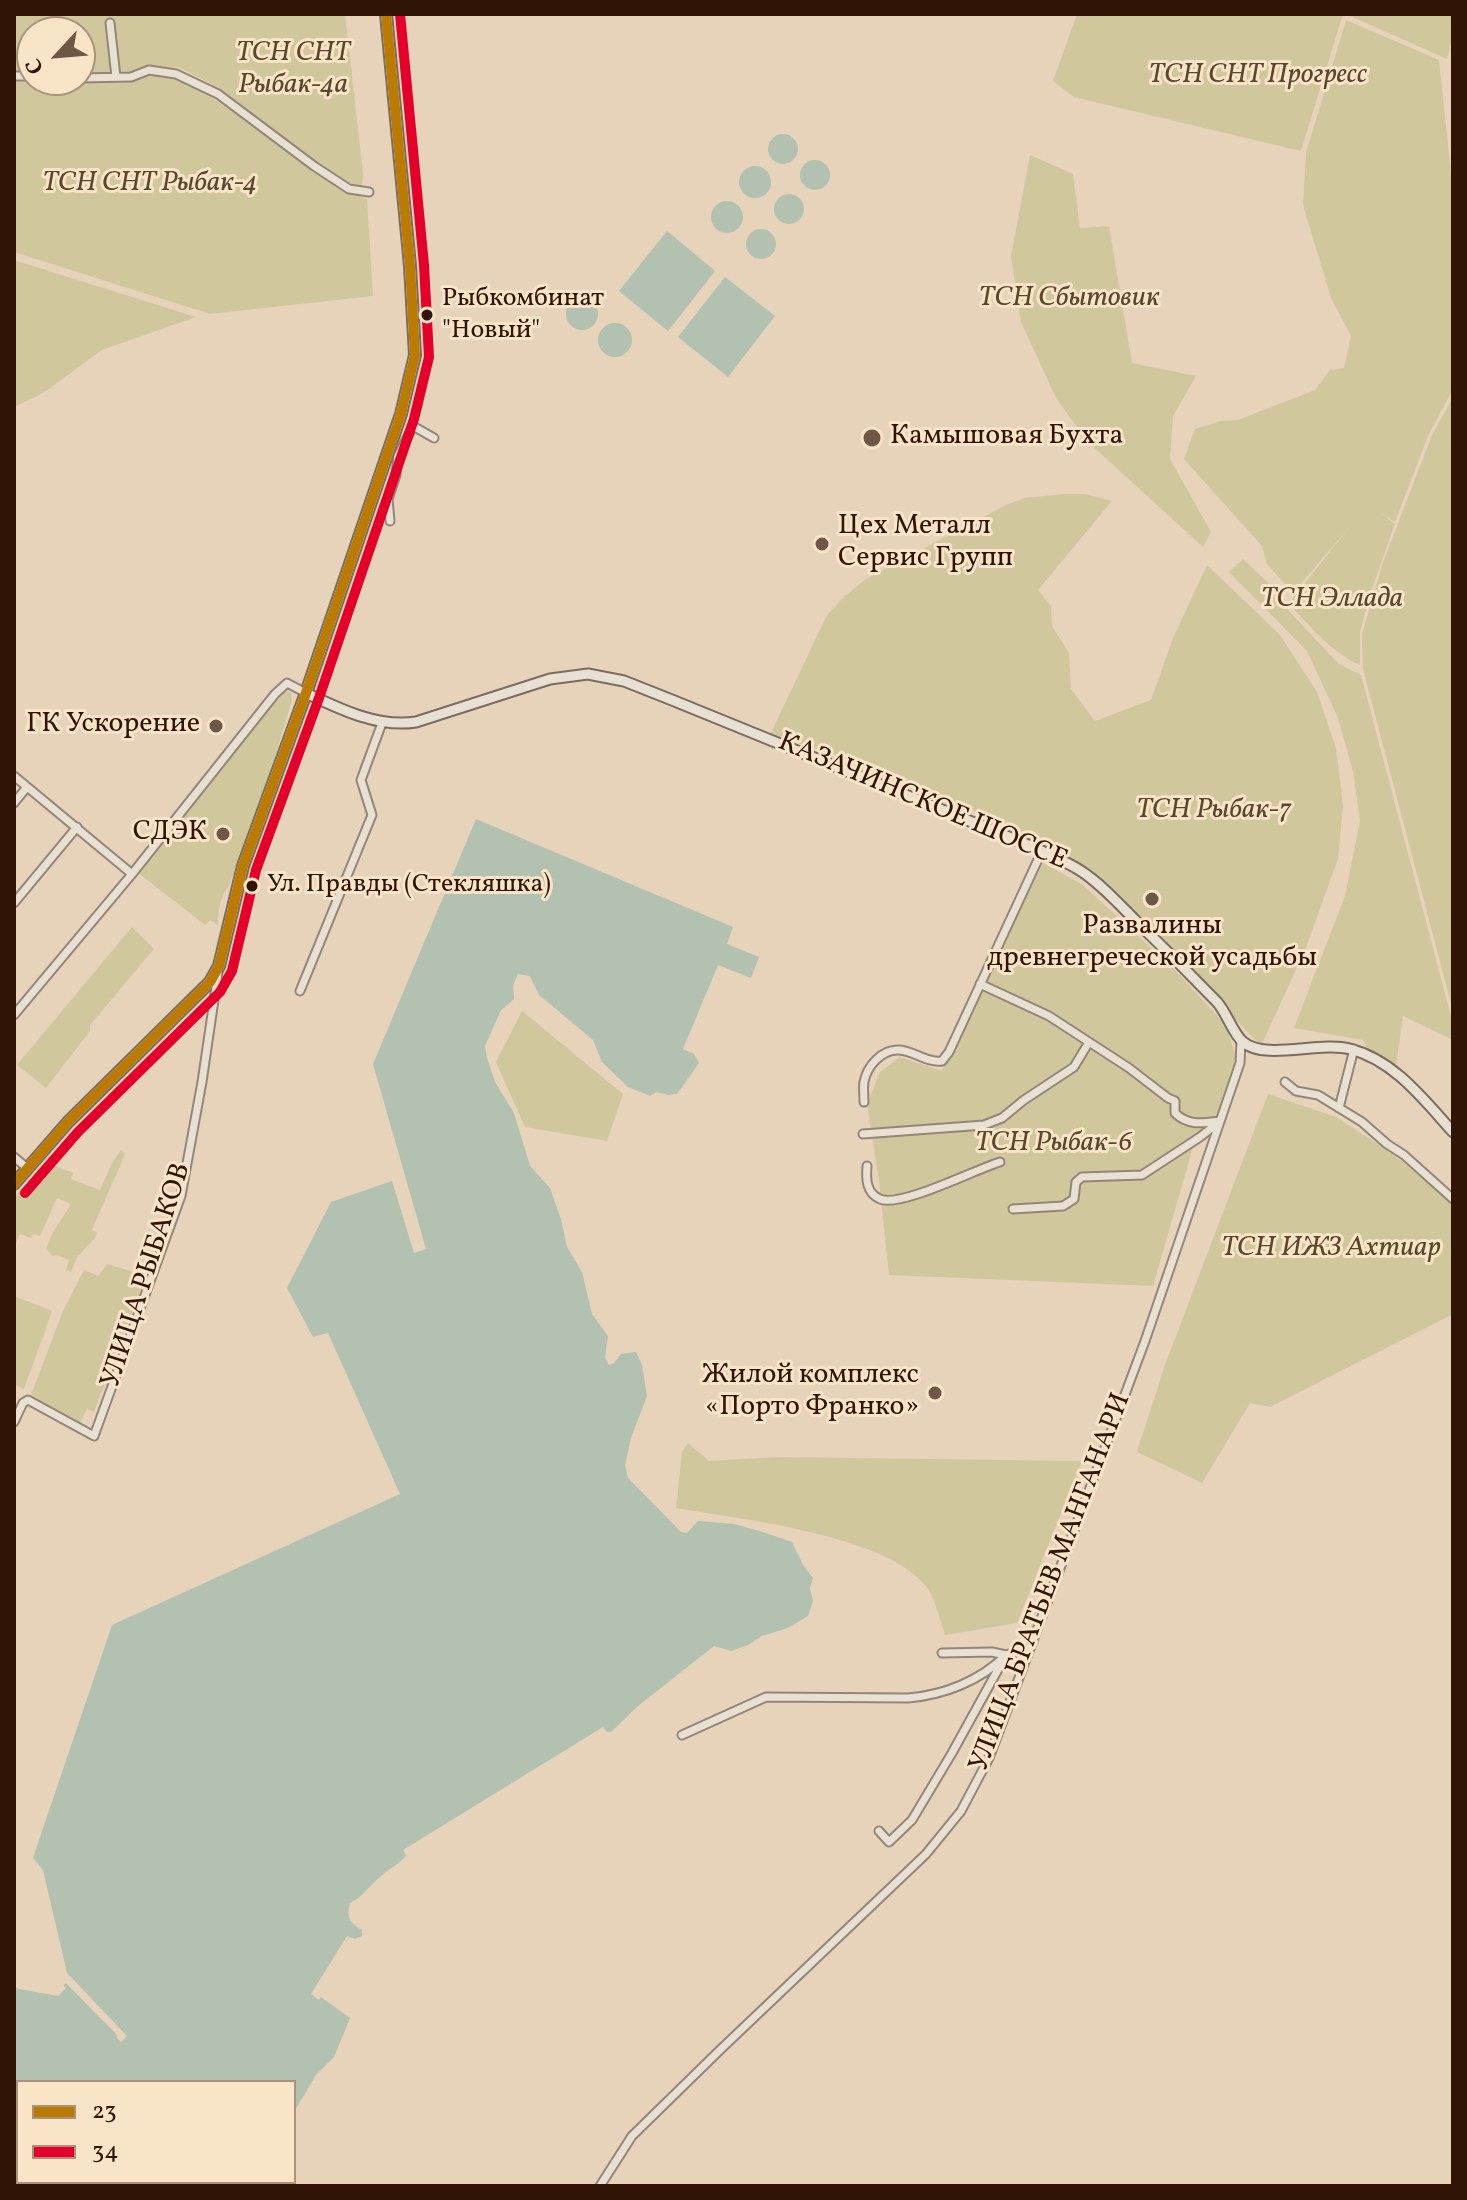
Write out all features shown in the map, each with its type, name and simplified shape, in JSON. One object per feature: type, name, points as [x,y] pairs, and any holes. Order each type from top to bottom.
[{"type":"main road","points":[[14,1184],[68,1122],[210,982],[219,966],[243,866],[401,414],[415,355],[410,266],[386,14]]},
{"type":"main road","name":"КАЗАЧИНСКОЕ ШОССЕ","points":[[306,693],[382,723],[399,725],[550,679],[588,674],[624,681],[1042,851],[1080,871],[1111,896],[1220,1006],[1241,1041]]},
{"type":"main road","points":[[1241,1041],[1255,1049],[1267,1051],[1319,1046],[1354,1049],[1380,1061],[1400,1076],[1453,1132]]},
{"type":"street","points":[[110,23],[116,77]]},
{"type":"street","points":[[96,78],[131,77],[149,70],[176,74],[218,94],[349,189],[369,192]]},
{"type":"street","points":[[390,521],[388,499],[398,456],[413,426],[434,438]]},
{"type":"street","points":[[14,1015],[132,874],[275,694],[287,683],[306,693]]},
{"type":"street","points":[[300,991],[372,815],[361,780],[382,723]]},
{"type":"street","points":[[14,776],[132,874]]},
{"type":"street","points":[[14,803],[27,787]]},
{"type":"street","points":[[14,903],[77,827]]},
{"type":"street","points":[[864,1102],[864,1082],[870,1066],[886,1052],[901,1050],[934,1062],[942,1061],[949,1052],[1042,851]]},
{"type":"street","name":"УЛИЦА РЫБАКОВ","points":[[14,1422],[23,1403],[28,1400],[94,1436],[181,1196],[219,966]]},
{"type":"street","points":[[980,984],[1049,1016],[1145,1079],[1175,1101],[1175,1113],[1182,1121],[1198,1124],[1220,1121]]},
{"type":"street","name":"УЛИЦА БРАТЬЕВ МАНГАНАРИ","points":[[600,2186],[632,2136],[926,1854],[961,1811],[989,1758],[1145,1341],[1240,1063],[1241,1041]]},
{"type":"street","points":[[863,1134],[984,1125],[1002,1118],[1074,1067],[1089,1042]]},
{"type":"street","points":[[1339,1108],[1354,1049]]},
{"type":"street","points":[[1285,1082],[1296,1091],[1318,1095],[1362,1122],[1453,1199]]},
{"type":"street","points":[[1013,1209],[1063,1206],[1074,1199],[1076,1182],[1082,1177],[1142,1175],[1220,1121]]},
{"type":"street","points":[[14,1157],[27,1168]]},
{"type":"street","points":[[867,1166],[866,1182],[870,1190],[880,1199],[892,1201],[1000,1162]]},
{"type":"street","points":[[682,1735],[766,1697],[927,1696],[957,1688],[997,1664],[1006,1655],[1029,1648]]},
{"type":"street","points":[[942,1653],[992,1652],[1006,1655]]},
{"type":"street","points":[[879,1831],[889,1842],[912,1820],[1006,1655]]},
{"type":"green space","name":"ТСН СНТ Рыбак-4а","points":[[14,14],[345,14],[362,186],[343,181],[212,84],[178,67],[96,73],[96,16],[16,16],[14,71]]},
{"type":"green space","name":"ТСН СНТ Прогресс","points":[[1077,14],[1343,14],[1301,151],[1074,97],[1053,81]]},
{"type":"green space","name":"ТСН СНТ Прогресс","points":[[1346,14],[1453,14],[1453,36],[1447,59]]},
{"type":"green space","name":"ТСН Эллада","points":[[1346,20],[1439,60],[1453,192],[1453,389],[1428,436],[1395,522],[1380,512],[1395,524],[1360,632],[1360,665],[1331,646],[1291,606],[1293,598],[1350,526],[1293,593],[1267,564],[1262,546],[1184,459],[1195,429],[1221,421],[1238,420],[1315,390],[1330,370],[1344,368],[1351,336],[1331,298],[1303,205],[1306,153]]},
{"type":"green space","name":"ТСН СНТ Рыбак-4","points":[[150,75],[175,77],[213,98],[340,189],[367,199],[373,296],[210,314],[14,252],[14,81],[16,96],[96,96],[96,79]]},
{"type":"green space","name":"ТСН Сбытовик","points":[[1030,155],[1073,174],[1080,228],[1109,226],[1132,363],[1196,376],[1173,416],[1170,459],[1211,532],[1203,547],[1087,441],[1056,398],[1021,322],[1011,256]]},
{"type":"green space","points":[[14,260],[196,317],[102,350],[43,393],[14,407]]},
{"type":"green space","points":[[1453,397],[1453,1011],[1363,669],[1362,634],[1382,565],[1432,435]]},
{"type":"green space","name":"ТСН Рыбак-7","points":[[1085,494],[1112,501],[1038,590],[1051,606],[1052,626],[1069,653],[1071,689],[1095,721],[1151,700],[1173,638],[1207,565],[1280,635],[1317,692],[1336,748],[1343,806],[1338,859],[1305,950],[1261,1046],[1091,870],[1055,849],[885,769],[770,735],[827,615],[845,596],[866,579],[1006,505],[1025,498]]},
{"type":"green space","points":[[1243,559],[1281,595],[1288,610],[1339,664],[1361,675],[1453,1024],[1453,1040],[1403,1016],[1396,1066],[1368,1051],[1363,1040],[1294,1028],[1345,896],[1360,821],[1353,771],[1338,718],[1307,651],[1229,572]]},
{"type":"green space","points":[[285,691],[291,692],[292,700],[262,800],[222,899],[218,925],[210,920],[205,925],[137,872]]},
{"type":"green space","name":"ТСН Рыбак-6","points":[[1043,863],[1083,885],[1171,966],[1226,1025],[1237,1060],[1220,1110],[1196,1137],[1153,1286],[889,1275],[867,1104],[880,1072],[900,1057],[942,1071]]},
{"type":"green space","points":[[132,927],[154,949],[90,1025],[90,1031],[46,1088],[17,1065]]},
{"type":"green space","points":[[522,1011],[623,1094],[607,1141],[525,1127],[496,1062]]},
{"type":"green space","name":"ТСН ИЖЗ Ахтиар","points":[[1268,1094],[1336,1117],[1453,1199],[1453,1314],[1270,1407],[1250,1403],[1202,1483],[1137,1452],[1165,1365]]},
{"type":"green space","points":[[121,1150],[125,1154],[92,1230],[97,1233],[95,1238],[77,1257],[71,1272],[66,1270],[69,1260],[53,1256],[46,1249],[69,1203],[57,1198],[40,1236],[33,1234],[31,1238],[20,1234],[14,1247],[14,1198],[50,1154],[55,1166],[73,1173],[71,1179],[100,1190]]},
{"type":"green space","points":[[107,1264],[146,1276],[94,1412],[87,1409],[79,1424],[31,1395],[63,1311],[84,1270],[98,1276]]},
{"type":"green space","points":[[14,1296],[52,1311],[24,1389],[14,1384]]},
{"type":"green space","points":[[688,1443],[709,1461],[777,1457],[1082,1461],[1017,1623],[945,1635],[928,1589],[909,1570],[882,1555],[811,1532],[676,1508],[682,1452]]},
{"type":"shaded area","points":[[783,134],[794,138],[798,149],[794,160],[783,164],[772,160],[768,149],[772,138]]},
{"type":"shaded area","points":[[815,160],[821,161],[829,169],[829,181],[821,189],[815,190],[809,189],[801,181],[800,175],[801,169],[809,161]]},
{"type":"shaded area","points":[[755,166],[766,171],[771,182],[766,193],[755,198],[744,193],[739,182],[744,171]]},
{"type":"shaded area","points":[[789,194],[800,198],[804,209],[800,220],[789,224],[778,220],[774,209],[778,198]]},
{"type":"shaded area","points":[[727,201],[738,206],[743,217],[738,228],[727,233],[716,228],[711,217],[716,206]]},
{"type":"shaded area","points":[[761,229],[772,233],[776,244],[772,255],[761,259],[750,255],[746,244],[750,233]]},
{"type":"shaded area","points":[[667,231],[715,271],[668,331],[619,291]]},
{"type":"shaded area","points":[[725,277],[775,316],[728,377],[678,337]]},
{"type":"shaded area","points":[[582,298],[594,302],[598,314],[594,326],[582,330],[570,326],[566,314],[570,302]]},
{"type":"shaded area","points":[[615,323],[627,328],[632,340],[627,352],[615,357],[603,352],[598,340],[603,328]]},
{"type":"shaded area","points":[[476,819],[733,927],[727,944],[759,957],[751,978],[718,965],[683,1049],[694,1054],[699,1063],[677,1094],[656,1092],[650,1096],[628,1087],[602,1062],[593,1040],[539,995],[530,976],[518,974],[513,986],[514,999],[501,1010],[485,1046],[495,1082],[514,1113],[530,1166],[550,1188],[567,1247],[582,1272],[592,1314],[608,1336],[605,1358],[609,1365],[621,1354],[636,1352],[642,1365],[647,1396],[631,1438],[625,1465],[628,1478],[681,1532],[687,1533],[698,1521],[734,1524],[792,1542],[813,1578],[810,1588],[813,1601],[808,1616],[788,1628],[731,1651],[714,1646],[638,1706],[611,1732],[603,1727],[403,1850],[406,1856],[403,1859],[350,1903],[350,1920],[362,1930],[362,1936],[355,1939],[347,1936],[311,1994],[319,2000],[321,1997],[350,2018],[334,2057],[316,2075],[296,2109],[296,2080],[16,2080],[16,2184],[272,2186],[14,2186],[14,1988],[58,1996],[66,1988],[63,1985],[66,1983],[121,2042],[127,2036],[67,1973],[43,1870],[33,1858],[112,1625],[400,1494],[328,1333],[313,1337],[287,1288],[331,1202],[392,1181],[414,1253],[426,1249],[373,1064]]},
{"type":"transit line","name":"23","points":[[14,1184],[68,1122],[210,982],[219,966],[243,866],[401,414],[415,355],[410,266],[386,14]]},
{"type":"transit line","name":"34","points":[[25,1193],[78,1132],[220,992],[232,971],[256,870],[319,698],[414,419],[429,357],[424,265],[400,14]]},
{"type":"place","name":"Рыбкомбинат \"Новый\"","points":[[427,315]]},
{"type":"place","name":"Камышовая Бухта","points":[[872,438]]},
{"type":"place","name":"Цех Металл Сервис Групп","points":[[822,544]]},
{"type":"place","name":"ГК Ускорение","points":[[216,726]]},
{"type":"place","name":"СДЭК","points":[[223,834]]},
{"type":"place","name":"Ул. Правды (Стекляшка)","points":[[252,886]]},
{"type":"place","name":"Развалины древнегреческой усадьбы","points":[[1152,899]]},
{"type":"place","name":"Жилой комплекс «Порто Франко»","points":[[935,1393]]}]
